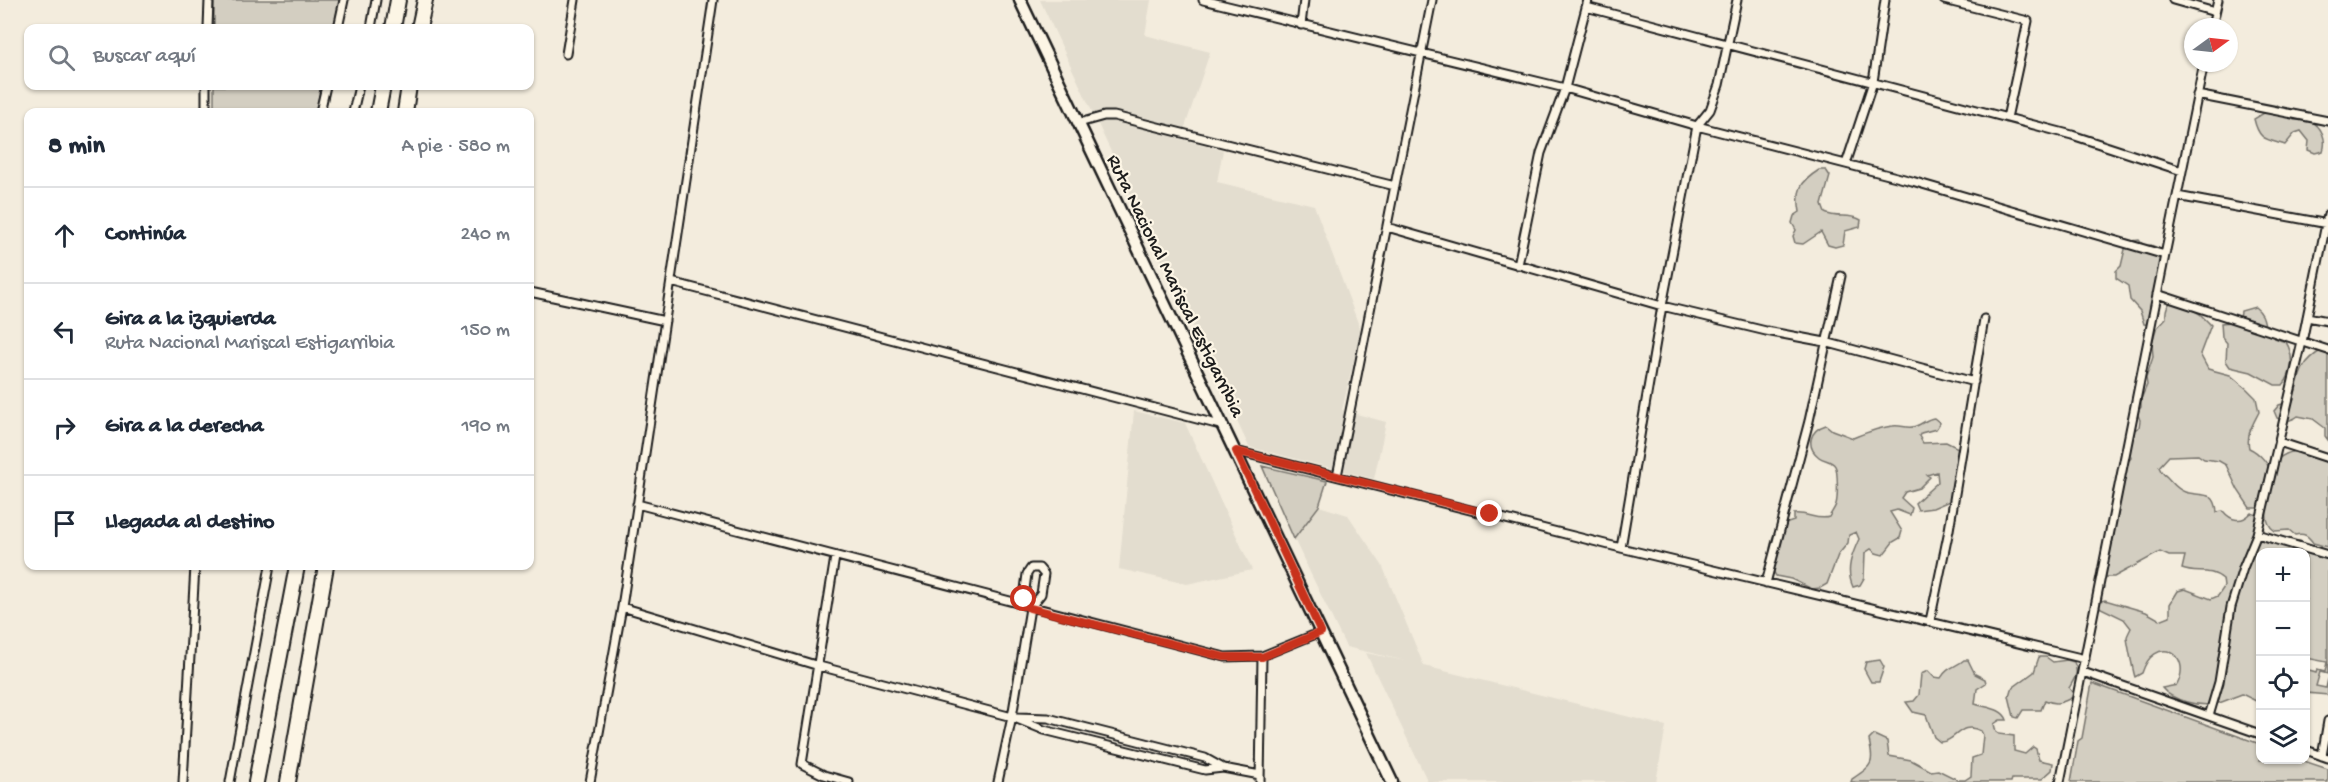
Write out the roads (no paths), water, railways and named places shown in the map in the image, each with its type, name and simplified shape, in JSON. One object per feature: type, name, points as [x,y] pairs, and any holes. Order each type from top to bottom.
[{"type":"highway","points":[[394,24],[398,0]]},
{"type":"highway","points":[[421,24],[424,0]]},
{"type":"highway","points":[[379,108],[381,90]]},
{"type":"highway","points":[[406,108],[409,90]]},
{"type":"highway","points":[[256,782],[296,570]]},
{"type":"highway","points":[[288,782],[325,570]]},
{"type":"main road","name":"Ruta Nacional Mariscal Estigarribia","points":[[1020,0],[1392,782]]},
{"type":"street","points":[[208,24],[209,0]]},
{"type":"street","points":[[339,24],[344,0]]},
{"type":"street","points":[[371,24],[376,0]]},
{"type":"street","points":[[566,54],[575,0]]},
{"type":"street","points":[[590,782],[622,607],[713,0]]},
{"type":"street","points":[[1203,0],[1565,88],[1697,126],[1912,181],[2165,255]]},
{"type":"street","points":[[1301,25],[1304,0]]},
{"type":"street","points":[[1336,476],[1432,0]]},
{"type":"street","points":[[1621,548],[1662,306],[1697,126],[1710,111],[1719,85],[1737,0]]},
{"type":"street","points":[[1846,164],[1873,82],[1886,0]]},
{"type":"street","points":[[1944,0],[2028,21],[2007,117]]},
{"type":"street","points":[[2173,0],[2215,12]]},
{"type":"street","points":[[2214,18],[2218,0]]},
{"type":"street","points":[[1518,265],[1541,153],[1565,88],[1587,3],[1728,44],[2072,135],[2182,171]]},
{"type":"street","points":[[2060,782],[2202,72]]},
{"type":"street","points":[[206,108],[207,90]]},
{"type":"street","points":[[321,108],[325,90]]},
{"type":"street","points":[[354,108],[358,90]]},
{"type":"street","points":[[2197,94],[2328,121]]},
{"type":"street","points":[[1079,123],[1104,116],[1114,116],[1395,186]]},
{"type":"street","points":[[2177,196],[2327,224]]},
{"type":"street","points":[[2209,716],[2219,682],[2231,607],[2242,568],[2257,534],[2279,442],[2328,214]]},
{"type":"street","points":[[1387,227],[1662,306],[1766,331],[1825,342],[1974,382]]},
{"type":"street","points":[[1766,583],[1809,421],[1841,276]]},
{"type":"street","points":[[671,282],[1224,426]]},
{"type":"street","points":[[534,293],[665,321]]},
{"type":"street","points":[[2157,294],[2328,350]]},
{"type":"street","points":[[2307,317],[2328,321]]},
{"type":"street","points":[[1930,621],[1949,530],[1984,319]]},
{"type":"street","points":[[2279,442],[2328,458]]},
{"type":"street","points":[[1236,451],[1621,548],[2085,659]]},
{"type":"street","points":[[637,504],[1224,657],[1262,657],[1321,632]]},
{"type":"street","points":[[2257,534],[2328,555]]},
{"type":"street","points":[[835,556],[802,764],[824,775],[849,782]]},
{"type":"street","points":[[998,782],[1012,717],[1027,607],[1027,574],[1031,567],[1039,568],[1044,574],[1041,594],[1027,607]]},
{"type":"street","points":[[183,782],[195,570]]},
{"type":"street","points":[[230,782],[269,570]]},
{"type":"street","points":[[622,607],[819,666],[1012,717],[1044,730],[1205,770],[1223,768]]},
{"type":"street","points":[[1012,717],[1048,718],[1205,758],[1223,768],[1260,778],[1262,657]]},
{"type":"street","points":[[2083,672],[2256,733]]},
{"type":"street","points":[[2310,751],[2325,757],[2328,721]]}]
